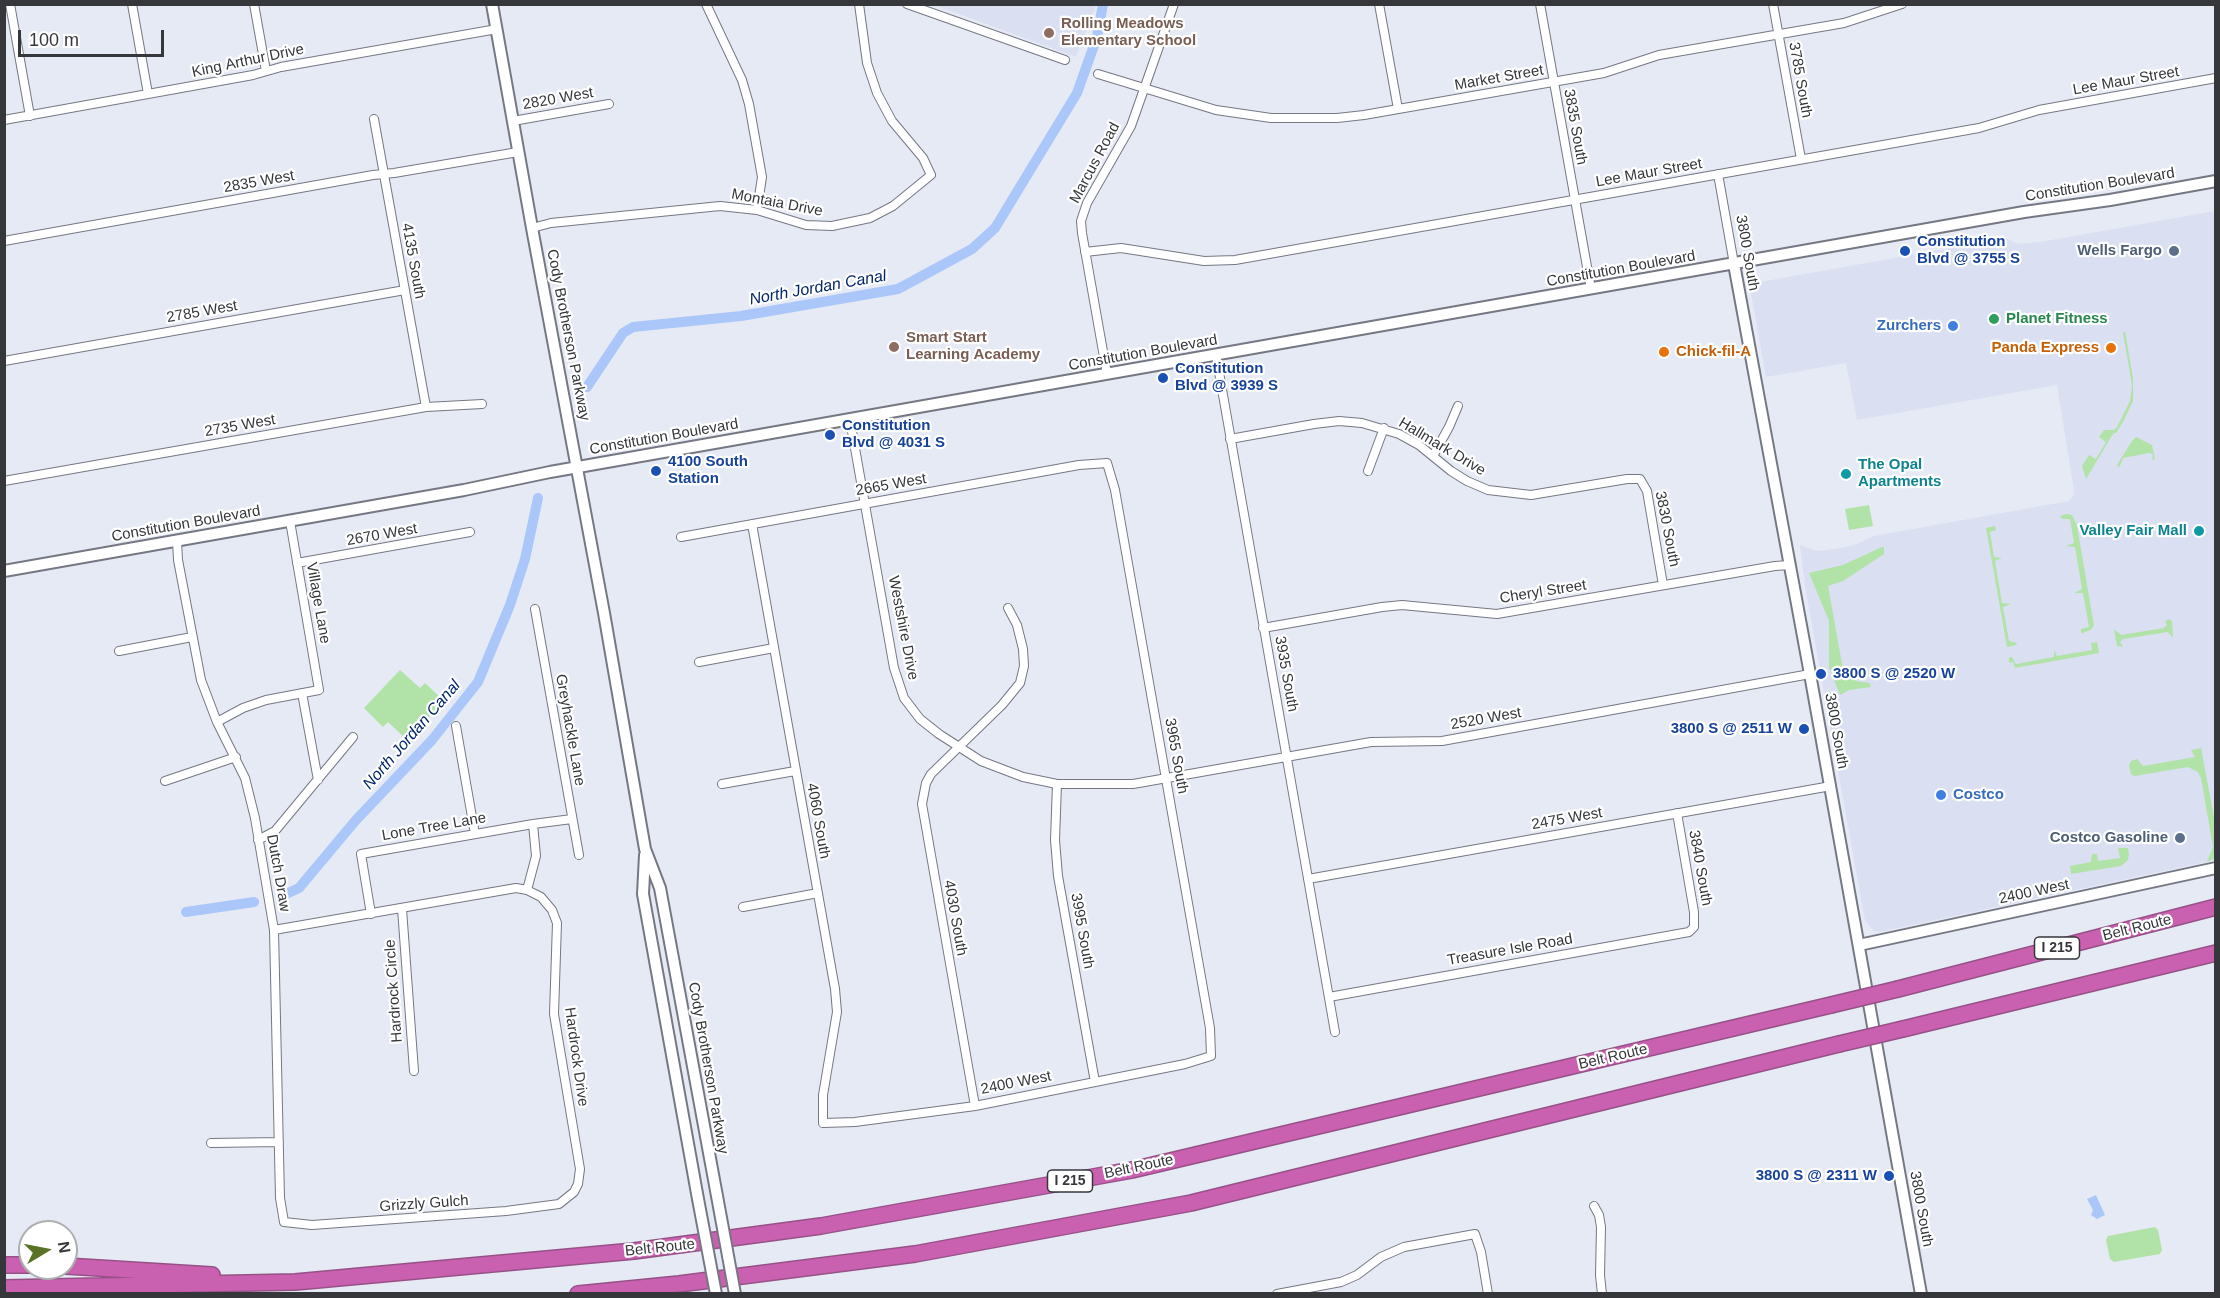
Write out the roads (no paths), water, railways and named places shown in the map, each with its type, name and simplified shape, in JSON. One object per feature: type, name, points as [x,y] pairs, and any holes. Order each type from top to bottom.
[{"type":"highway","name":"Belt Route","points":[[4,1288],[295,1282],[564,1258],[753,1236],[1132,1170],[1898,989],[2216,908]]},
{"type":"highway","points":[[578,1293],[679,1284],[915,1254],[1191,1203],[2216,953]]},
{"type":"highway","points":[[78,1266],[295,1282]]},
{"type":"main road","name":"Cody Brotherson Parkway","points":[[492,4],[578,467],[645,849],[660,888],[735,1293]]},
{"type":"main road","name":"Constitution Boulevard","points":[[4,571],[464,490],[578,467],[2024,212],[2110,200],[2216,181]]},
{"type":"main road","name":"3800 South","points":[[1734,264],[1831,786],[1921,1293]]},
{"type":"main road","name":"Cody Brotherson Parkway","points":[[645,849],[643,894],[716,1293]]},
{"type":"main road","name":"2400 West","points":[[1858,945],[2216,868]]},
{"type":"street","points":[[10,4],[30,116]]},
{"type":"street","points":[[132,4],[148,94]]},
{"type":"street","points":[[254,4],[266,71]]},
{"type":"street","points":[[706,4],[742,80],[749,104],[762,177],[757,210]]},
{"type":"street","points":[[907,4],[1065,60]]},
{"type":"street","name":"Marcus Road","points":[[1107,374],[1081,227],[1084,209],[1131,126],[1174,4]]},
{"type":"street","points":[[1379,4],[1398,109]]},
{"type":"street","name":"3835 South","points":[[1540,4],[1591,289]]},
{"type":"street","name":"3785 South","points":[[1773,4],[1801,159]]},
{"type":"street","name":"Market Street","points":[[1098,74],[1216,110],[1271,118],[1337,118],[1604,73],[1659,55],[1844,23],[1902,4]]},
{"type":"street","name":"Montaia Drive","points":[[532,228],[551,223],[707,207],[733,206],[757,210],[806,225],[845,225],[882,212],[931,176],[923,158],[892,121],[877,93],[867,63],[860,5]]},
{"type":"street","name":"King Arthur Drive","points":[[4,120],[292,65],[497,29]]},
{"type":"street","name":"Lee Maur Street","points":[[1085,252],[1121,248],[1204,261],[1225,261],[1979,128],[2039,110],[2216,78]]},
{"type":"street","name":"2820 West","points":[[513,121],[609,104]]},
{"type":"street","name":"4135 South","points":[[374,119],[426,407]]},
{"type":"street","name":"2835 West","points":[[4,241],[518,152]]},
{"type":"street","name":"3800 South","points":[[1718,174],[1734,264]]},
{"type":"street","name":"2785 West","points":[[4,361],[405,290]]},
{"type":"street","name":"3935 South","points":[[1216,355],[1335,1032]]},
{"type":"street","name":"2735 West","points":[[4,482],[426,407],[482,404]]},
{"type":"street","points":[[1432,456],[1458,406]]},
{"type":"street","name":"Westshire Drive","points":[[850,420],[899,683],[904,698],[920,719],[981,761],[1004,772],[1057,784],[1114,785],[1166,779]]},
{"type":"street","name":"Hallmark Drive","points":[[1230,439],[1338,421],[1362,423],[1384,428],[1419,445],[1467,481],[1488,490],[1531,495],[1627,478],[1640,479]]},
{"type":"street","points":[[1368,471],[1384,428]]},
{"type":"street","name":"2665 West","points":[[681,537],[1079,465],[1107,463]]},
{"type":"street","name":"3965 South","points":[[1107,463],[1114,490],[1210,1028],[1211,1056]]},
{"type":"street","name":"3830 South","points":[[1640,479],[1647,490],[1663,585]]},
{"type":"street","name":"Village Lane","points":[[290,521],[319,690],[302,693]]},
{"type":"street","name":"4060 South","points":[[752,524],[835,989],[837,1012],[823,1095],[824,1123]]},
{"type":"street","name":"2670 West","points":[[297,563],[470,532]]},
{"type":"street","name":"Dutch Draw","points":[[177,541],[178,560],[201,680],[217,722],[245,778],[274,930],[280,1198],[284,1222]]},
{"type":"street","name":"Cheryl Street","points":[[1263,628],[1402,605],[1497,614],[1790,565]]},
{"type":"street","name":"4030 South","points":[[975,1106],[922,804],[926,783],[931,774],[1013,694],[1020,682],[1024,666],[1023,649],[1017,625],[1008,608]]},
{"type":"street","name":"Greyhackle Lane","points":[[535,609],[579,855]]},
{"type":"street","points":[[119,651],[192,638]]},
{"type":"street","points":[[699,662],[774,648]]},
{"type":"street","name":"2520 West","points":[[1166,779],[1371,742],[1442,741],[1810,674]]},
{"type":"street","points":[[217,722],[255,704],[302,693],[318,780]]},
{"type":"street","points":[[456,726],[475,834]]},
{"type":"street","points":[[258,840],[275,831],[353,737]]},
{"type":"street","points":[[165,781],[236,757]]},
{"type":"street","points":[[722,784],[795,771]]},
{"type":"street","name":"3995 South","points":[[1057,784],[1055,840],[1058,876],[1095,1082]]},
{"type":"street","name":"2475 West","points":[[1308,879],[1831,786]]},
{"type":"street","name":"3840 South","points":[[1677,813],[1694,912],[1694,927]]},
{"type":"street","name":"Lone Tree Lane","points":[[371,914],[362,854],[572,819]]},
{"type":"street","points":[[274,930],[516,888],[527,890],[536,856],[533,824]]},
{"type":"street","name":"Hardrock Drive","points":[[527,890],[547,903],[556,924],[554,1014],[580,1169],[578,1184],[566,1200]]},
{"type":"street","points":[[743,907],[818,894]]},
{"type":"street","name":"Hardrock Circle","points":[[402,909],[414,1071]]},
{"type":"street","name":"Treasure Isle Road","points":[[1329,997],[1682,934],[1694,927]]},
{"type":"street","name":"2400 West","points":[[824,1123],[855,1122],[975,1106],[1185,1064],[1211,1056]]},
{"type":"street","points":[[211,1143],[279,1142]]},
{"type":"street","name":"Grizzly Gulch","points":[[284,1222],[312,1225],[457,1215],[551,1205],[566,1200]]},
{"type":"street","points":[[1594,1206],[1599,1215],[1601,1227],[1602,1293]]},
{"type":"street","points":[[1277,1293],[1341,1282],[1357,1275],[1381,1257],[1404,1247],[1475,1234],[1481,1252],[1488,1293]]},
{"type":"water","points":[[2096,1195],[2105,1215],[2097,1219],[2091,1215],[2093,1210],[2087,1199]]},
{"type":"waterway","name":"North Jordan Canal","points":[[587,387],[623,333],[633,327],[741,316],[898,289],[972,249],[995,228],[1077,93],[1097,37],[1103,4]]},
{"type":"waterway","name":"North Jordan Canal","points":[[284,895],[299,888],[356,820],[432,740],[478,682],[510,605],[525,559],[538,498]]},
{"type":"waterway","name":"North Jordan Canal","points":[[186,912],[254,902]]},
{"type":"place","name":"Rolling Meadows Elementary School","points":[[1049,33]]},
{"type":"place","name":"Constitution Blvd @ 3755 S","points":[[1905,251]]},
{"type":"place","name":"Wells Fargo","points":[[2174,251]]},
{"type":"place","name":"Planet Fitness","points":[[1994,319]]},
{"type":"place","name":"Zurchers","points":[[1953,326]]},
{"type":"place","name":"Smart Start Learning Academy","points":[[894,347]]},
{"type":"place","name":"Panda Express","points":[[2111,348]]},
{"type":"place","name":"Chick-fil-A","points":[[1664,352]]},
{"type":"place","name":"Constitution Blvd @ 3939 S","points":[[1163,378]]},
{"type":"place","name":"Constitution Blvd @ 4031 S","points":[[830,435]]},
{"type":"place","name":"4100 South Station","points":[[656,471]]},
{"type":"place","name":"The Opal Apartments","points":[[1846,474]]},
{"type":"place","name":"Valley Fair Mall","points":[[2199,531]]},
{"type":"place","name":"3800 S @ 2520 W","points":[[1821,674]]},
{"type":"place","name":"3800 S @ 2511 W","points":[[1804,729]]},
{"type":"place","name":"Costco","points":[[1941,795]]},
{"type":"place","name":"Costco Gasoline","points":[[2180,838]]},
{"type":"place","name":"3800 S @ 2311 W","points":[[1889,1176]]}]
